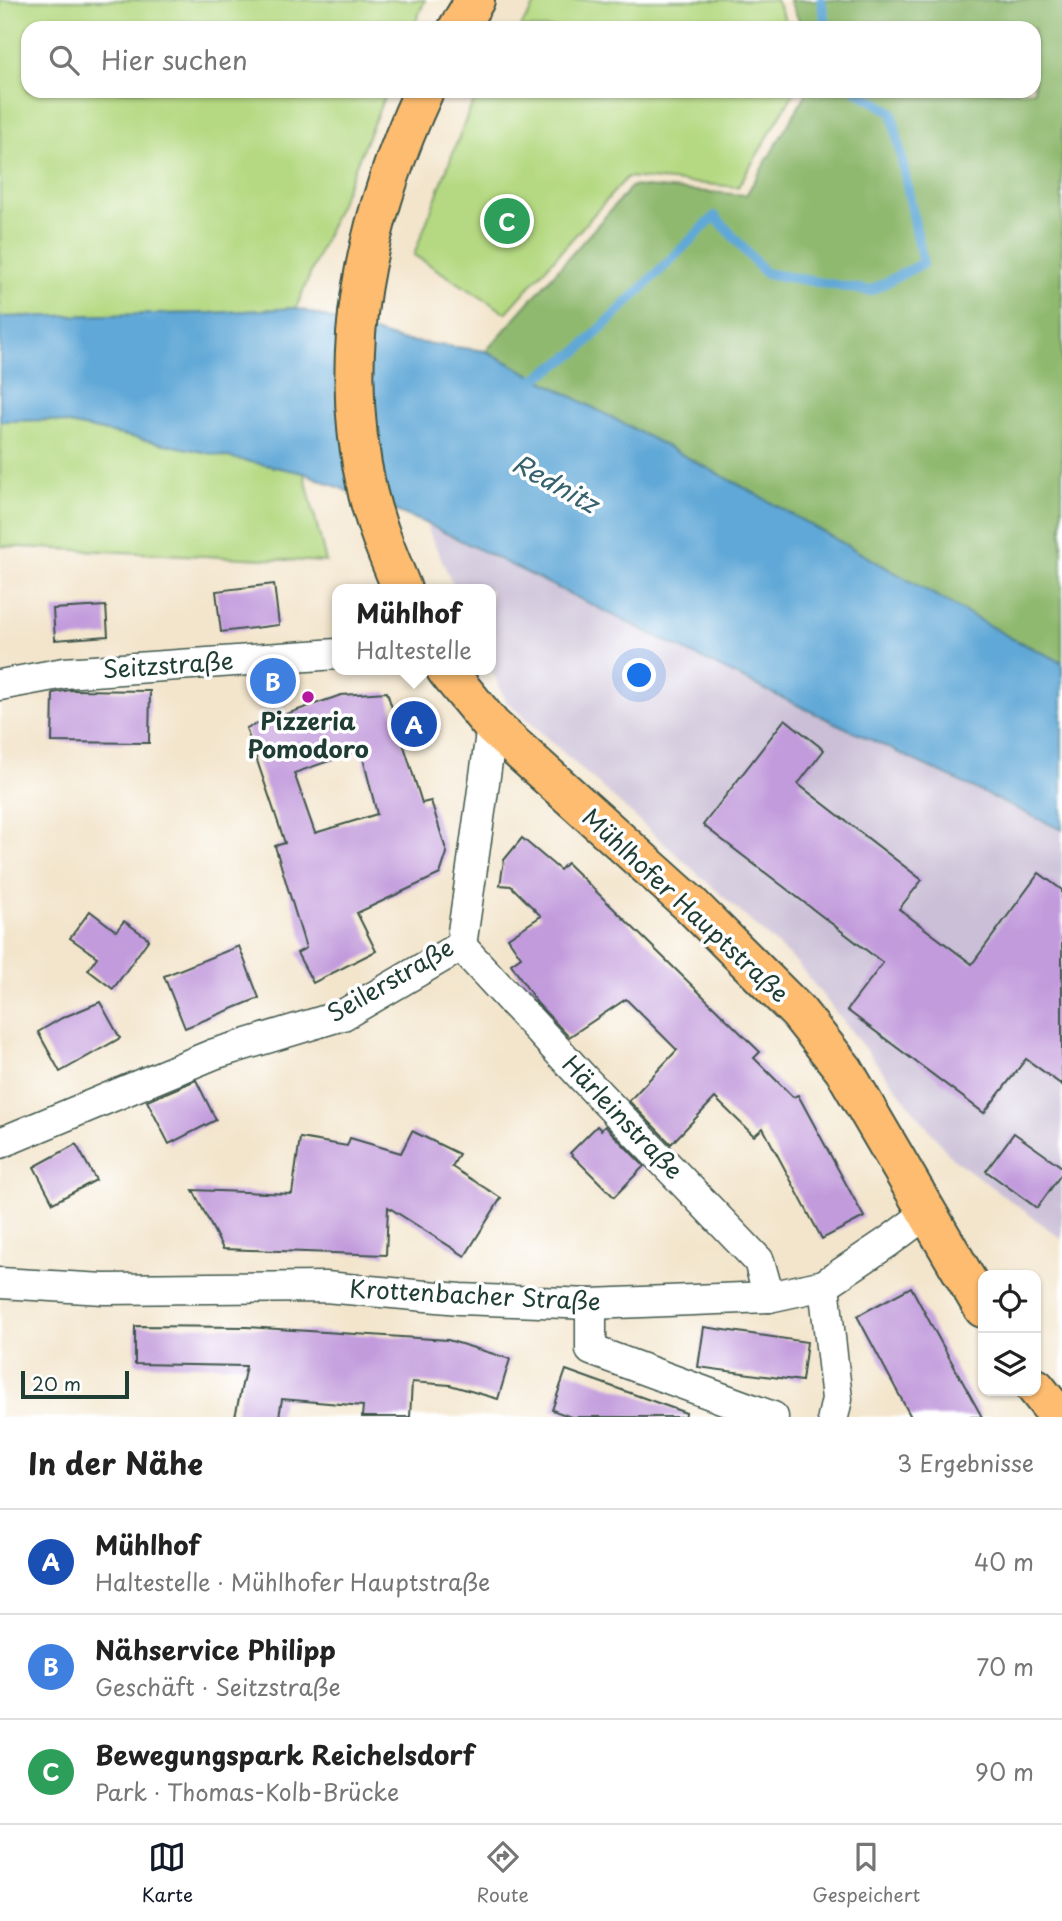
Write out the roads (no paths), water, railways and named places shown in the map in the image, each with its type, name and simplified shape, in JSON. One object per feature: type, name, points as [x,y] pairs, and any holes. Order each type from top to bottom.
[{"type":"main road","points":[[462,21],[475,0]]},
{"type":"main road","points":[[400,584],[383,544],[368,494],[356,402],[355,351],[366,258],[377,214],[396,155],[421,98]]},
{"type":"main road","name":"Mühlhofer Hauptstraße","points":[[450,675],[492,726],[691,905],[798,1012],[844,1070],[978,1300]]},
{"type":"main road","points":[[1041,1394],[1059,1417]]},
{"type":"street","name":"Seitzstraße","points":[[0,685],[64,673],[332,654]]},
{"type":"street","name":"Seilerstraße","points":[[0,1143],[214,1054],[343,1015],[461,946],[492,726]]},
{"type":"street","name":"Härleinstraße","points":[[461,946],[759,1261],[769,1297]]},
{"type":"street","name":"Krottenbacher Straße","points":[[2,1285],[104,1289],[325,1287],[460,1299],[591,1304],[769,1297],[824,1285],[927,1213]]},
{"type":"street","points":[[824,1285],[837,1399],[833,1417]]},
{"type":"street","points":[[591,1304],[591,1350],[773,1417]]},
{"type":"water","name":"Rednitz","points":[[296,308],[400,340],[486,351],[743,487],[1013,639],[1062,662],[1062,830],[772,693],[425,523],[304,473],[50,420],[0,421],[0,317],[210,313]]},
{"type":"waterway","points":[[821,0],[826,21]]},
{"type":"waterway","points":[[524,386],[578,351],[715,216],[765,273],[870,291],[923,263],[892,112],[869,98]]},
{"type":"place","name":"Bewegungspark Reichelsdorf","points":[[507,221]]},
{"type":"place","name":"Nähservice Philipp","points":[[273,681]]},
{"type":"place","name":"Pizzeria Pomodoro","points":[[308,697]]},
{"type":"place","name":"Mühlhof","points":[[414,724]]}]
